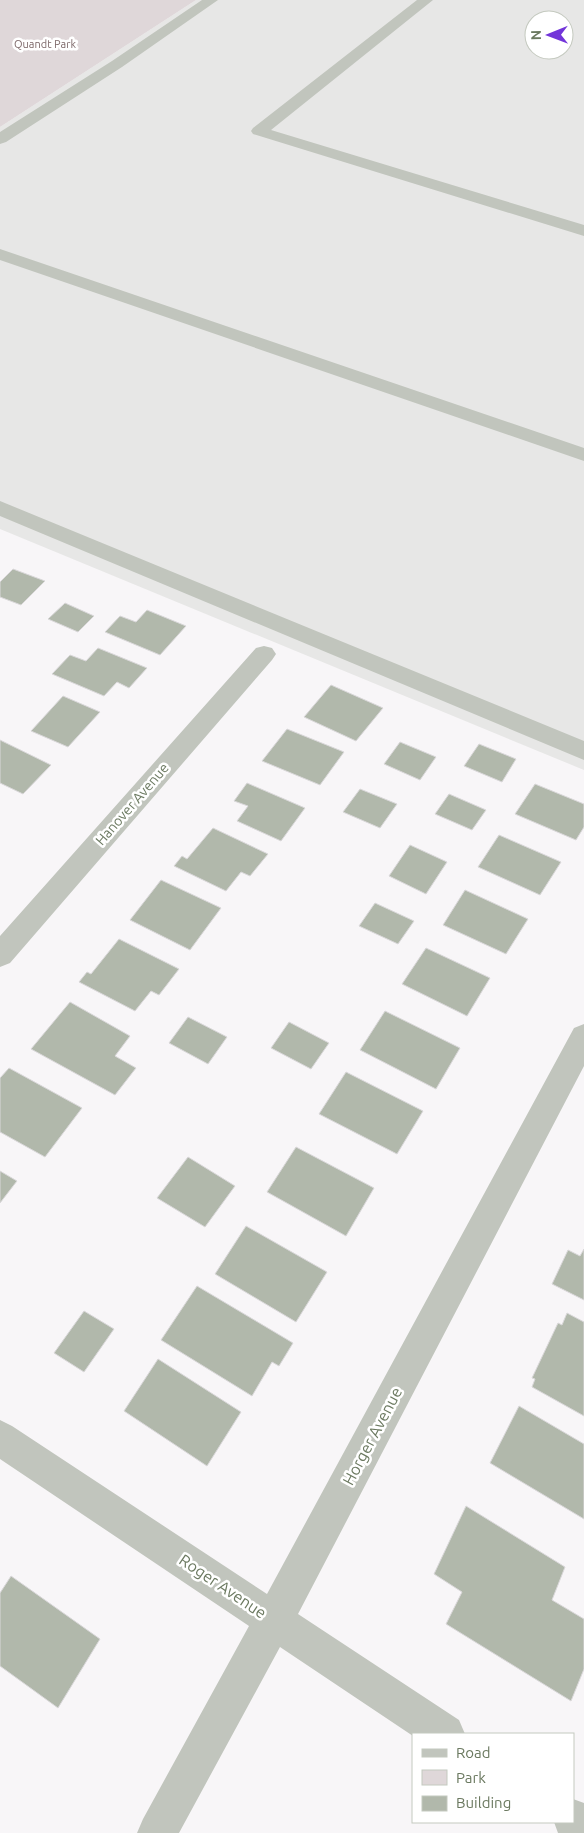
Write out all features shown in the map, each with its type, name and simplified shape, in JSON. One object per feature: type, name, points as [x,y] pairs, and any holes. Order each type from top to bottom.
[{"type":"street","points":[[0,139],[117,64],[211,0]]},
{"type":"street","points":[[426,0],[259,131],[584,231]]},
{"type":"street","points":[[0,254],[584,455]]},
{"type":"street","points":[[0,508],[584,751]]},
{"type":"street","name":"Hanover Avenue","points":[[0,955],[264,654]]},
{"type":"street","name":"Horger Avenue","points":[[157,1833],[274,1620],[584,1037]]},
{"type":"street","name":"Roger Avenue","points":[[0,1438],[444,1733]]},
{"type":"shaded area","points":[[196,0],[584,0],[584,770],[0,529],[0,127]]},
{"type":"green space","name":"Quandt Park","points":[[0,0],[196,0],[0,127]]},
{"type":"building","points":[[13,569],[45,581],[21,605],[0,597],[0,582]]},
{"type":"building","points":[[65,603],[94,616],[78,632],[48,619]]},
{"type":"building","points":[[147,610],[186,626],[160,655],[105,632],[120,616],[136,622]]},
{"type":"building","points":[[98,648],[147,668],[129,688],[117,682],[104,696],[52,674],[70,655],[86,661]]},
{"type":"building","points":[[331,685],[383,708],[356,741],[304,717]]},
{"type":"building","points":[[63,696],[100,712],[68,747],[31,731]]},
{"type":"building","points":[[287,729],[344,752],[320,785],[262,761]]},
{"type":"building","points":[[0,740],[51,765],[23,794],[0,783]]},
{"type":"building","points":[[400,742],[436,757],[420,780],[384,764]]},
{"type":"building","points":[[479,744],[516,759],[502,782],[464,766]]},
{"type":"building","points":[[247,783],[305,808],[281,841],[237,821],[248,806],[234,801]]},
{"type":"building","points":[[535,784],[584,804],[584,827],[576,840],[515,814]]},
{"type":"building","points":[[360,789],[397,804],[380,828],[343,812]]},
{"type":"building","points":[[449,794],[486,810],[472,830],[435,814]]},
{"type":"building","points":[[213,828],[268,854],[250,876],[241,872],[226,891],[174,866],[182,856],[187,859]]},
{"type":"building","points":[[499,835],[561,862],[540,895],[478,867]]},
{"type":"building","points":[[410,845],[447,862],[426,894],[389,876]]},
{"type":"building","points":[[161,880],[221,908],[190,950],[130,920]]},
{"type":"building","points":[[465,890],[528,919],[506,954],[443,925]]},
{"type":"building","points":[[375,903],[414,921],[398,944],[359,926]]},
{"type":"building","points":[[119,939],[179,969],[159,995],[151,991],[135,1011],[79,982],[87,972],[91,974]]},
{"type":"building","points":[[426,948],[490,978],[467,1016],[402,984]]},
{"type":"building","points":[[70,1002],[130,1036],[115,1056],[136,1068],[115,1095],[31,1049]]},
{"type":"building","points":[[385,1011],[460,1048],[436,1089],[360,1050]]},
{"type":"building","points":[[188,1017],[227,1037],[208,1064],[169,1043]]},
{"type":"building","points":[[289,1022],[329,1043],[311,1069],[271,1048]]},
{"type":"building","points":[[9,1068],[82,1108],[45,1157],[0,1132],[0,1078]]},
{"type":"building","points":[[346,1072],[423,1111],[397,1154],[319,1114]]},
{"type":"building","points":[[296,1147],[374,1188],[346,1236],[267,1192]]},
{"type":"building","points":[[188,1157],[235,1186],[205,1227],[157,1198]]},
{"type":"building","points":[[0,1171],[17,1181],[0,1203]]},
{"type":"building","points":[[246,1226],[327,1272],[296,1322],[215,1274]]},
{"type":"building","points":[[584,1249],[584,1300],[552,1284],[568,1250],[580,1256]]},
{"type":"building","points":[[197,1286],[293,1343],[279,1366],[272,1362],[252,1396],[161,1340]]},
{"type":"building","points":[[84,1311],[114,1329],[84,1372],[54,1353]]},
{"type":"building","points":[[567,1313],[584,1322],[584,1416],[532,1387],[535,1379],[532,1378],[558,1323],[562,1325]]},
{"type":"building","points":[[158,1359],[241,1412],[207,1466],[124,1411]]},
{"type":"building","points":[[519,1406],[584,1444],[584,1519],[490,1463]]},
{"type":"building","points":[[466,1506],[565,1567],[552,1600],[584,1619],[584,1669],[571,1701],[446,1624],[462,1592],[434,1574]]},
{"type":"building","points":[[11,1576],[100,1639],[58,1708],[0,1666],[0,1593]]}]
